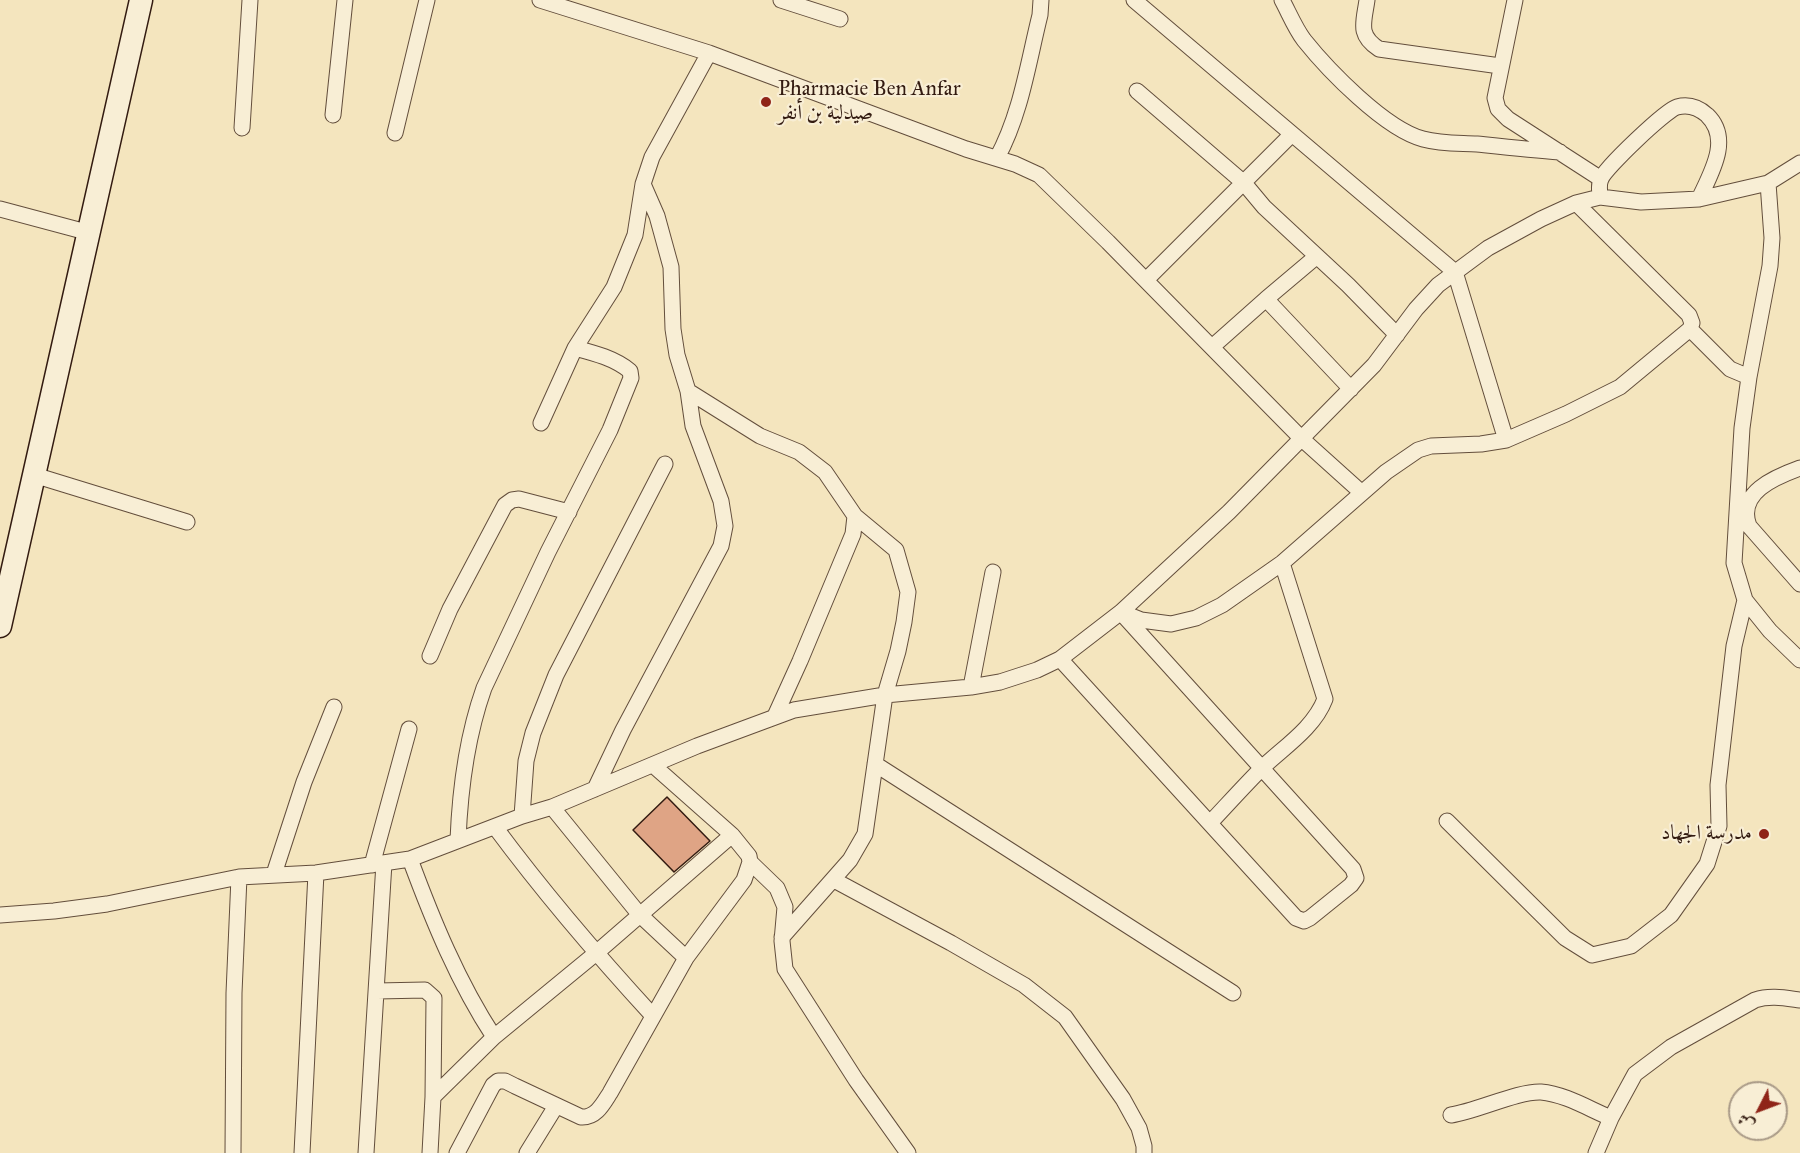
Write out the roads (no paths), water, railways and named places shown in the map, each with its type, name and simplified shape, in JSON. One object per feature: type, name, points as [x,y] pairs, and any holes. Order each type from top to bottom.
[{"type":"main road","points":[[0,626],[4,591],[34,475],[141,0]]},
{"type":"street","points":[[242,128],[250,0]]},
{"type":"street","points":[[333,115],[345,0]]},
{"type":"street","points":[[395,133],[427,0]]},
{"type":"street","points":[[540,0],[709,53],[1039,175],[1302,439],[1362,493]]},
{"type":"street","points":[[781,0],[840,19]]},
{"type":"street","points":[[997,158],[1011,131],[1018,106],[1040,15],[1041,0]]},
{"type":"street","points":[[1134,0],[1455,272],[1506,440]]},
{"type":"street","points":[[1282,0],[1305,41],[1345,84],[1389,123],[1421,139],[1449,144],[1560,152]]},
{"type":"street","points":[[1367,0],[1363,30],[1368,41],[1379,49],[1500,66]]},
{"type":"street","points":[[1515,0],[1495,98],[1498,109],[1519,127],[1600,179]]},
{"type":"street","points":[[541,423],[574,348],[614,287],[635,235],[643,184],[652,157],[709,53]]},
{"type":"street","points":[[1137,91],[1244,183],[1264,207],[1397,335]]},
{"type":"street","points":[[1600,197],[1600,179],[1608,168],[1661,117],[1675,107],[1690,105],[1701,110],[1711,119],[1719,132],[1719,149],[1715,164],[1699,200]]},
{"type":"street","points":[[1146,280],[1292,134]]},
{"type":"street","points":[[0,915],[107,904],[239,878],[316,873],[410,859],[522,816],[552,807],[697,746],[794,710],[885,695],[971,687],[1000,682],[1036,670],[1060,659],[1121,612],[1229,512],[1374,365],[1416,309],[1438,285],[1488,248],[1576,203],[1600,197],[1641,202],[1699,200],[1768,183],[1800,163]]},
{"type":"street","points":[[1768,183],[1772,238],[1770,266],[1742,428],[1734,563],[1745,600],[1770,631],[1800,660]]},
{"type":"street","points":[[595,789],[677,626],[721,546],[725,526],[721,501],[693,426],[688,391],[677,355],[668,249],[643,184]]},
{"type":"street","points":[[1121,612],[1141,620],[1183,623],[1222,605],[1282,563],[1406,457],[1425,447],[1481,444],[1506,440],[1566,414],[1620,387],[1690,329],[1692,322],[1689,315],[1576,203]]},
{"type":"street","points":[[0,209],[90,233]]},
{"type":"street","points":[[1212,347],[1317,256]]},
{"type":"street","points":[[1266,299],[1351,389]]},
{"type":"street","points":[[1690,329],[1730,369],[1749,377]]},
{"type":"street","points":[[458,840],[468,750],[477,707],[538,573],[570,512],[630,385],[632,376],[630,370],[597,353],[574,348]]},
{"type":"street","points":[[688,391],[760,436],[799,452],[825,472],[855,516],[896,550],[908,592],[898,651],[885,695],[865,834],[850,860],[834,880],[782,937]]},
{"type":"street","points":[[522,816],[523,786],[533,733],[556,675],[665,464]]},
{"type":"street","points":[[1798,473],[1757,490],[1748,503],[1745,515],[1749,526],[1800,584]]},
{"type":"street","points":[[34,475],[187,522]]},
{"type":"street","points":[[430,656],[450,609],[505,505],[512,500],[519,499],[570,512]]},
{"type":"street","points":[[775,716],[853,534],[855,516]]},
{"type":"street","points":[[1210,823],[1262,768],[1308,725],[1320,712],[1325,699],[1282,563]]},
{"type":"street","points":[[971,687],[993,572]]},
{"type":"street","points":[[1447,821],[1565,938],[1592,956],[1631,946],[1671,915],[1707,864],[1719,826],[1718,785],[1734,646],[1745,600]]},
{"type":"street","points":[[1060,659],[1296,918],[1304,921],[1310,918],[1351,885],[1356,878],[1353,869],[1121,612]]},
{"type":"street","points":[[274,874],[295,808],[334,707]]},
{"type":"street","points":[[366,1153],[377,991],[378,864],[410,729]]},
{"type":"street","points":[[875,764],[1233,993]]},
{"type":"street","points":[[654,766],[732,835],[744,848],[750,862],[777,888],[785,908],[782,937],[785,969],[856,1080],[908,1153]]},
{"type":"street","points":[[552,807],[639,914],[686,958]]},
{"type":"street","points":[[495,827],[595,954],[653,1016]]},
{"type":"street","points":[[433,1097],[494,1038],[732,835]]},
{"type":"street","points":[[410,859],[430,912],[463,985],[494,1038]]},
{"type":"street","points":[[457,1153],[493,1085],[498,1081],[505,1081],[581,1118],[588,1118],[594,1114],[610,1093],[686,958],[744,880],[750,862]]},
{"type":"street","points":[[302,1153],[316,873]]},
{"type":"street","points":[[233,1153],[234,993],[239,878]]},
{"type":"street","points":[[834,880],[1024,985],[1065,1017],[1123,1099],[1139,1128],[1144,1153]]},
{"type":"street","points":[[377,991],[425,990],[433,996],[435,1004],[430,1153]]},
{"type":"street","points":[[1596,1153],[1611,1118],[1635,1074],[1671,1047],[1755,1000],[1764,997],[1778,997],[1800,1000]]},
{"type":"street","points":[[1451,1115],[1540,1092],[1560,1096],[1611,1118]]},
{"type":"street","points":[[527,1153],[556,1106]]},
{"type":"place","name":"Pharmacie Ben Anfar صيدلية بن أنفر","points":[[766,102]]},
{"type":"place","name":"مدرسة الجهاد","points":[[1764,834]]}]
